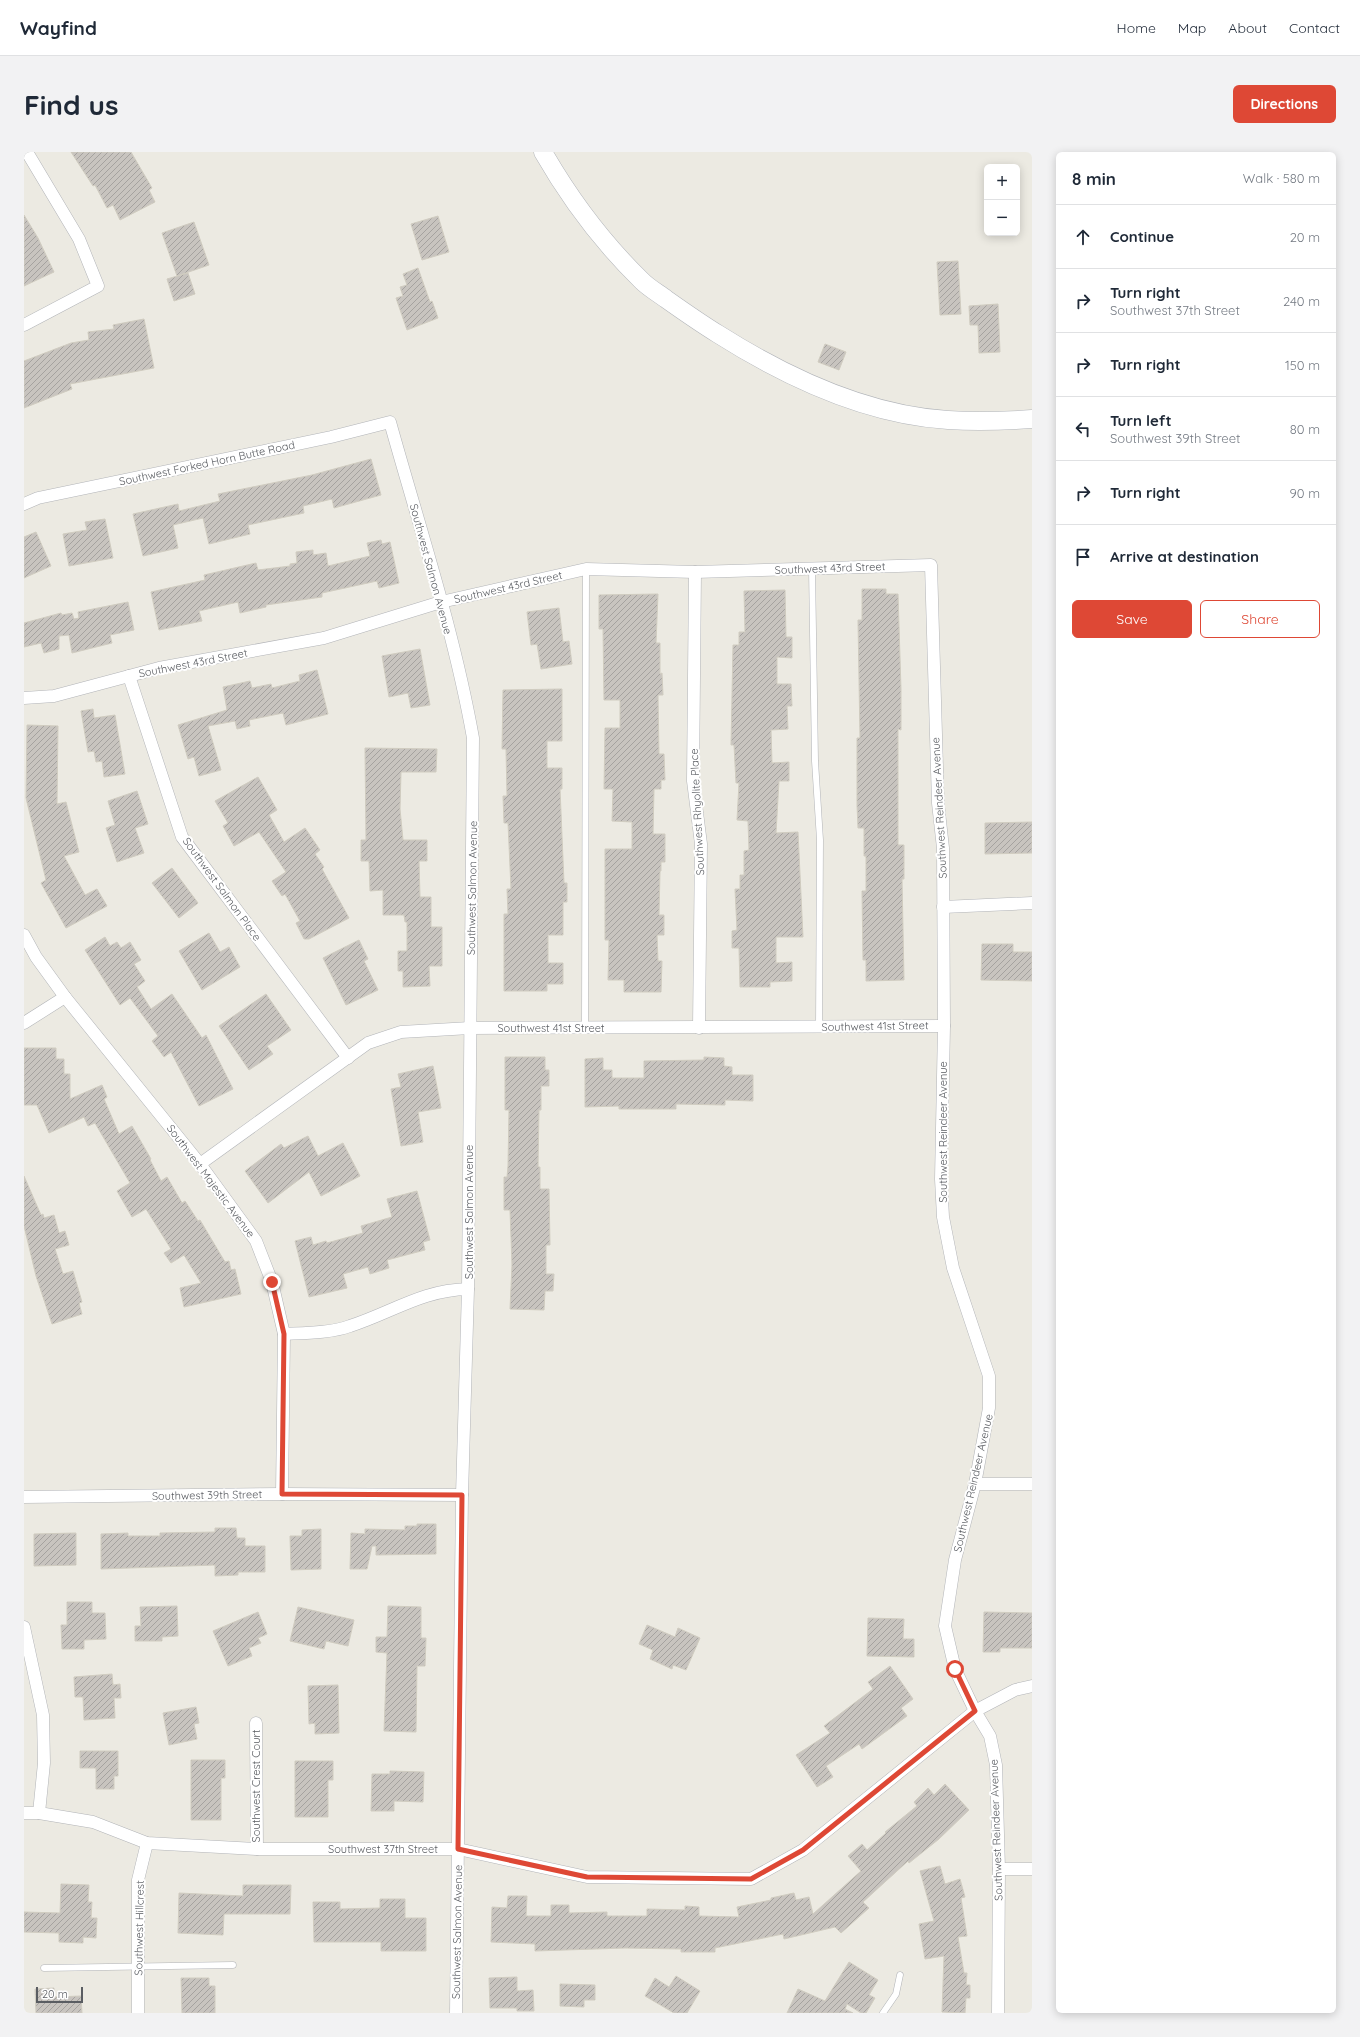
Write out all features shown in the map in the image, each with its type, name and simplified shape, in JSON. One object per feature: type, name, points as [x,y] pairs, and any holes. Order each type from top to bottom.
[{"type":"main road","points":[[542,152],[554,173],[597,233],[643,282],[701,324],[757,358],[857,402],[896,412],[946,420],[993,422],[1032,419]]},
{"type":"street","points":[[24,325],[98,286],[79,239],[27,152]]},
{"type":"street","name":"Southwest Forked Horn Butte Road","points":[[24,504],[38,498],[323,438],[390,422]]},
{"type":"street","name":"Southwest Salmon Avenue","points":[[390,422],[440,602],[466,701],[473,738],[468,1289],[462,1495],[456,2013]]},
{"type":"street","name":"Southwest 43rd Street","points":[[24,698],[54,696],[159,668],[324,638],[440,602],[586,568],[695,572],[932,565]]},
{"type":"street","name":"Southwest Reindeer Avenue","points":[[932,565],[938,803],[943,848],[944,1026],[941,1179],[943,1217],[953,1268],[989,1376],[989,1408],[975,1484],[955,1560],[945,1626],[955,1669],[975,1711],[990,1736],[996,1766],[999,1869],[998,2013]]},
{"type":"street","name":"Southwest Rhyolite Place","points":[[695,572],[693,781],[701,844],[699,1028]]},
{"type":"street","name":"Southwest Salmon Place","points":[[129,676],[182,837],[348,1058]]},
{"type":"street","points":[[943,907],[1032,903]]},
{"type":"street","name":"Southwest Majestic Avenue","points":[[24,935],[64,998],[200,1164],[256,1240],[272,1282],[284,1334],[282,1494]]},
{"type":"street","points":[[24,1023],[64,998]]},
{"type":"street","name":"Southwest 41st Street","points":[[200,1164],[368,1043],[401,1032],[470,1028],[944,1026]]},
{"type":"street","points":[[284,1334],[349,1327],[429,1294],[448,1290],[468,1289]]},
{"type":"street","points":[[975,1484],[1032,1484]]},
{"type":"street","name":"Southwest 39th Street","points":[[24,1497],[282,1494],[462,1495]]},
{"type":"street","points":[[24,1627],[43,1716],[44,1763],[39,1813]]},
{"type":"street","name":"Southwest 37th Street","points":[[24,1813],[39,1813],[93,1822],[147,1843],[257,1849],[458,1849],[587,1877],[751,1879],[803,1850],[975,1711],[1015,1690],[1032,1686]]},
{"type":"street","name":"Southwest Crest Court","points":[[256,1723],[257,1849]]},
{"type":"street","name":"Southwest Hillcrest","points":[[138,2013],[138,1880],[147,1843]]},
{"type":"street","points":[[999,1869],[1032,1869]]},
{"type":"lane","points":[[585,1028],[586,568]]},
{"type":"lane","points":[[812,568],[815,761],[820,840],[819,1027]]},
{"type":"lane","points":[[44,1968],[233,1966]]},
{"type":"lane","points":[[883,2013],[896,1994],[900,1975]]},
{"type":"building","points":[[71,152],[131,152],[152,188],[149,190],[155,202],[120,220],[113,205],[107,208],[95,185],[93,186]]},
{"type":"building","points":[[24,215],[38,238],[54,272],[24,286]]},
{"type":"building","points":[[438,216],[449,252],[422,260],[411,224]]},
{"type":"building","points":[[194,222],[209,265],[177,276],[162,233]]},
{"type":"building","points":[[958,261],[961,314],[940,315],[937,262]]},
{"type":"building","points":[[418,268],[430,302],[432,301],[438,318],[407,330],[396,298],[403,296],[400,287],[407,285],[403,274]]},
{"type":"building","points":[[188,273],[195,294],[174,301],[167,279]]},
{"type":"building","points":[[998,304],[1000,352],[979,353],[978,325],[970,325],[969,306]]},
{"type":"building","points":[[144,319],[154,368],[70,384],[72,389],[24,408],[24,361],[71,343],[89,340],[88,332],[114,329],[113,325]]},
{"type":"building","points":[[825,344],[846,352],[839,370],[818,362]]},
{"type":"building","points":[[371,459],[381,495],[334,508],[332,499],[303,506],[304,513],[248,525],[250,534],[209,544],[203,518],[173,525],[178,548],[143,556],[133,514],[178,504],[179,511],[220,501],[218,494],[312,475]]},
{"type":"building","points":[[105,519],[113,558],[69,566],[63,534],[87,530],[85,522]]},
{"type":"building","points":[[36,532],[51,566],[24,578],[24,537]]},
{"type":"building","points":[[381,540],[382,544],[390,542],[399,583],[379,588],[377,581],[322,593],[322,597],[266,605],[266,607],[240,613],[238,602],[199,611],[202,621],[159,630],[151,592],[205,580],[204,575],[256,563],[258,570],[290,566],[290,564],[297,563],[296,552],[313,550],[313,555],[326,553],[328,566],[370,556],[367,543]]},
{"type":"building","points":[[862,589],[886,589],[886,594],[898,594],[901,730],[898,729],[898,845],[904,845],[904,879],[902,879],[904,980],[866,981],[866,960],[863,960],[862,891],[866,891],[866,856],[864,856],[864,828],[858,828],[857,805],[857,738],[860,738],[858,620],[862,620]]},
{"type":"building","points":[[785,590],[786,637],[792,637],[792,658],[777,657],[777,684],[791,684],[792,706],[787,706],[788,729],[771,730],[772,763],[789,762],[789,781],[779,781],[776,833],[798,832],[803,937],[776,937],[776,963],[792,962],[792,981],[770,982],[770,987],[740,987],[739,948],[732,948],[732,931],[737,930],[735,889],[740,889],[740,875],[744,875],[744,851],[749,850],[748,821],[737,820],[739,783],[736,783],[734,745],[731,745],[733,645],[739,645],[739,632],[745,632],[744,591]]},
{"type":"building","points":[[658,594],[656,643],[660,643],[660,674],[662,673],[663,695],[658,695],[659,754],[664,754],[665,780],[661,780],[661,789],[654,789],[653,834],[665,834],[665,862],[661,862],[660,871],[659,915],[664,915],[664,935],[657,935],[658,961],[662,961],[661,992],[624,992],[624,980],[608,980],[609,940],[605,940],[605,849],[632,849],[632,822],[612,821],[613,789],[604,789],[605,728],[620,728],[620,700],[604,700],[603,629],[599,629],[599,595]]},
{"type":"building","points":[[128,602],[134,630],[110,635],[112,643],[72,653],[69,635],[59,636],[59,649],[44,653],[41,643],[24,647],[24,623],[61,613],[62,615],[72,613],[74,619],[79,618],[78,612]]},
{"type":"building","points":[[559,608],[563,642],[569,641],[572,664],[541,669],[537,644],[531,645],[527,612]]},
{"type":"building","points":[[420,649],[430,705],[411,708],[408,693],[389,697],[382,656]]},
{"type":"building","points":[[317,670],[328,714],[286,725],[283,713],[249,720],[250,726],[237,729],[235,721],[208,726],[221,770],[199,776],[194,757],[188,759],[178,725],[227,710],[223,687],[250,681],[252,688],[271,684],[272,688],[300,681],[299,675]]},
{"type":"building","points":[[562,689],[562,741],[547,741],[547,768],[562,768],[562,789],[560,789],[564,883],[567,883],[567,902],[563,902],[563,935],[548,935],[548,963],[563,963],[563,984],[547,984],[547,991],[504,991],[504,914],[508,914],[507,889],[511,889],[508,823],[504,823],[503,796],[507,796],[506,749],[502,749],[503,690]]},
{"type":"building","points":[[93,709],[94,718],[115,715],[125,774],[104,777],[102,761],[96,762],[94,751],[88,752],[81,711]]},
{"type":"building","points":[[27,725],[58,726],[57,804],[66,802],[79,852],[64,856],[85,895],[97,889],[107,906],[66,928],[41,883],[46,880],[26,798]]},
{"type":"building","points":[[365,748],[437,749],[436,772],[401,772],[400,809],[403,840],[427,840],[427,861],[419,861],[420,897],[431,897],[431,927],[442,927],[442,966],[429,966],[430,986],[403,987],[403,971],[398,971],[398,951],[407,951],[407,922],[405,922],[404,915],[383,915],[383,890],[370,891],[369,861],[361,861],[361,840],[366,840]]},
{"type":"building","points":[[258,777],[277,810],[269,815],[284,842],[305,828],[320,850],[315,854],[324,867],[322,869],[349,918],[309,939],[304,939],[296,923],[300,921],[285,894],[282,896],[272,881],[286,872],[259,832],[234,846],[223,826],[228,823],[215,801]]},
{"type":"building","points":[[137,791],[148,824],[135,828],[144,853],[117,862],[106,828],[115,825],[108,801]]},
{"type":"building","points":[[1032,822],[1032,853],[985,854],[985,823]]},
{"type":"building","points":[[172,868],[198,903],[179,918],[152,883]]},
{"type":"building","points":[[209,933],[220,952],[229,947],[240,967],[202,990],[179,951]]},
{"type":"building","points":[[105,937],[110,946],[117,942],[121,948],[130,942],[141,960],[134,964],[145,981],[137,987],[151,1009],[172,994],[202,1038],[206,1035],[233,1089],[199,1106],[171,1052],[164,1057],[152,1041],[158,1036],[130,998],[120,1005],[85,950]]},
{"type":"building","points":[[359,940],[368,959],[364,961],[378,990],[346,1005],[323,958]]},
{"type":"building","points":[[982,944],[1013,944],[1013,952],[1032,952],[1032,981],[981,980]]},
{"type":"building","points":[[266,994],[291,1030],[267,1046],[273,1054],[249,1070],[219,1026]]},
{"type":"building","points":[[24,1048],[56,1048],[56,1059],[64,1059],[64,1074],[70,1074],[70,1099],[102,1085],[107,1097],[104,1099],[119,1134],[132,1126],[151,1159],[150,1160],[161,1181],[167,1177],[182,1203],[185,1201],[198,1221],[200,1220],[225,1262],[229,1261],[231,1270],[235,1269],[241,1294],[184,1307],[180,1288],[201,1283],[184,1255],[171,1263],[164,1253],[171,1249],[146,1209],[132,1217],[117,1191],[130,1183],[95,1123],[88,1126],[84,1117],[49,1133],[37,1105],[24,1105]]},
{"type":"building","points":[[505,1057],[545,1057],[545,1070],[549,1070],[549,1086],[541,1086],[538,1167],[540,1167],[540,1189],[549,1189],[550,1245],[546,1245],[546,1274],[554,1274],[553,1291],[545,1291],[544,1310],[510,1309],[512,1265],[510,1210],[504,1210],[504,1177],[507,1177],[508,1166],[509,1110],[505,1110]]},
{"type":"building","points":[[704,1057],[724,1058],[724,1066],[732,1067],[732,1075],[753,1075],[753,1101],[725,1100],[725,1105],[676,1104],[676,1109],[619,1109],[619,1106],[585,1107],[585,1059],[603,1058],[603,1070],[612,1070],[612,1078],[644,1078],[644,1061],[704,1060]]},
{"type":"building","points":[[433,1066],[441,1108],[418,1112],[423,1142],[401,1146],[391,1089],[401,1087],[398,1074]]},
{"type":"building","points":[[308,1136],[318,1156],[343,1143],[360,1176],[321,1196],[309,1172],[268,1203],[245,1171],[281,1144],[284,1148]]},
{"type":"building","points":[[24,1176],[41,1215],[43,1214],[44,1218],[54,1215],[59,1233],[65,1231],[69,1245],[55,1249],[63,1274],[73,1271],[82,1302],[79,1303],[82,1314],[52,1324],[36,1276],[24,1226]]},
{"type":"building","points":[[417,1191],[430,1240],[423,1242],[425,1250],[387,1260],[389,1268],[370,1274],[368,1267],[343,1274],[347,1288],[309,1297],[295,1241],[311,1237],[313,1245],[326,1241],[327,1243],[363,1233],[361,1226],[392,1217],[387,1199]]},
{"type":"building","points":[[417,1524],[436,1524],[436,1554],[376,1555],[376,1546],[372,1546],[367,1569],[350,1569],[351,1533],[365,1534],[365,1529],[405,1530],[405,1526],[417,1526]]},
{"type":"building","points":[[215,1528],[236,1528],[237,1538],[245,1538],[245,1546],[265,1546],[265,1572],[238,1572],[238,1575],[215,1576],[215,1565],[101,1569],[101,1534],[128,1533],[128,1536],[160,1536],[160,1533],[215,1532]]},
{"type":"building","points":[[321,1529],[321,1569],[291,1570],[290,1536],[302,1536],[302,1530]]},
{"type":"building","points":[[76,1533],[76,1565],[34,1566],[34,1534]]},
{"type":"building","points":[[67,1602],[92,1602],[92,1613],[105,1613],[106,1639],[84,1640],[84,1649],[62,1649],[61,1625],[67,1625]]},
{"type":"building","points":[[177,1606],[178,1636],[162,1637],[162,1641],[135,1641],[135,1626],[141,1626],[140,1607]]},
{"type":"building","points":[[388,1606],[421,1607],[421,1638],[426,1638],[425,1666],[417,1666],[416,1732],[384,1731],[387,1653],[376,1652],[376,1637],[387,1637]]},
{"type":"building","points":[[298,1607],[354,1620],[348,1646],[326,1641],[324,1649],[290,1641]]},
{"type":"building","points":[[258,1612],[267,1634],[258,1638],[261,1643],[249,1648],[252,1656],[228,1666],[213,1631]]},
{"type":"building","points":[[984,1612],[1032,1613],[1032,1648],[1000,1648],[1000,1652],[983,1652]]},
{"type":"building","points":[[868,1618],[904,1619],[903,1639],[914,1639],[914,1657],[867,1656]]},
{"type":"building","points":[[647,1625],[675,1637],[678,1628],[700,1638],[686,1670],[673,1665],[672,1669],[650,1659],[653,1650],[639,1644]]},
{"type":"building","points":[[890,1666],[913,1699],[901,1708],[907,1716],[862,1749],[859,1744],[826,1766],[833,1777],[817,1787],[796,1755],[830,1733],[824,1726],[873,1689],[868,1682]]},
{"type":"building","points":[[112,1674],[113,1685],[120,1684],[121,1698],[114,1698],[115,1718],[84,1720],[83,1697],[75,1697],[74,1677]]},
{"type":"building","points":[[338,1685],[339,1733],[315,1734],[315,1723],[309,1724],[308,1686]]},
{"type":"building","points":[[196,1707],[199,1723],[194,1724],[197,1739],[169,1745],[163,1713]]},
{"type":"building","points":[[80,1751],[118,1751],[118,1776],[114,1776],[114,1789],[96,1789],[96,1768],[80,1768]]},
{"type":"building","points":[[191,1760],[225,1760],[225,1778],[221,1778],[221,1820],[191,1820]]},
{"type":"building","points":[[295,1761],[333,1761],[333,1780],[328,1780],[328,1817],[295,1817]]},
{"type":"building","points":[[390,1771],[424,1772],[423,1802],[394,1801],[394,1811],[371,1811],[372,1774],[390,1774]]},
{"type":"building","points":[[945,1784],[969,1810],[939,1839],[909,1863],[908,1861],[863,1902],[869,1908],[841,1933],[835,1927],[784,1939],[783,1934],[715,1948],[715,1952],[681,1952],[681,1949],[625,1948],[535,1951],[535,1944],[491,1942],[492,1907],[507,1908],[508,1896],[527,1896],[526,1916],[551,1916],[551,1905],[569,1905],[569,1913],[607,1912],[607,1916],[647,1916],[647,1909],[685,1910],[685,1906],[699,1907],[699,1916],[739,1917],[737,1907],[771,1900],[771,1898],[794,1893],[796,1900],[809,1897],[813,1914],[861,1871],[848,1856],[862,1844],[867,1850],[886,1833],[885,1832],[917,1806],[914,1802],[928,1788],[934,1795]]},
{"type":"building","points":[[940,1866],[945,1884],[960,1879],[965,1897],[961,1898],[967,1936],[958,1937],[964,1973],[967,1973],[966,1985],[970,1985],[970,1998],[966,1998],[965,2013],[942,2012],[944,1956],[925,1959],[919,1924],[934,1921],[920,1871]]},
{"type":"building","points":[[61,1884],[89,1885],[88,1902],[92,1902],[91,1918],[97,1918],[96,1938],[83,1937],[83,1943],[59,1942],[59,1933],[24,1932],[24,1912],[60,1913]]},
{"type":"building","points":[[243,1885],[291,1885],[290,1914],[224,1914],[223,1935],[178,1933],[179,1893],[243,1896]]},
{"type":"building","points":[[380,1899],[405,1899],[405,1918],[426,1918],[426,1951],[381,1951],[381,1942],[314,1942],[313,1902],[340,1902],[340,1909],[380,1908]]},
{"type":"building","points":[[849,1962],[878,1980],[869,1995],[875,1998],[866,2013],[861,2013],[847,2004],[845,2009],[853,2013],[787,2013],[798,1989],[825,2001]]},
{"type":"building","points":[[676,1976],[700,1991],[687,2013],[674,2013],[645,1996],[655,1978],[669,1987]]},
{"type":"building","points":[[517,1977],[517,1991],[533,1990],[534,2011],[517,2011],[517,2008],[490,2008],[489,1978]]},
{"type":"building","points":[[181,1978],[209,1978],[209,1986],[215,1986],[215,2013],[182,2013]]},
{"type":"building","points":[[560,1984],[595,1985],[595,2000],[584,2000],[584,2007],[560,2006]]},
{"type":"building","points":[[54,1988],[54,1997],[81,1996],[82,2013],[36,2013],[35,1989]]},
{"type":"route","points":[[272,1282],[284,1334],[282,1494],[462,1495],[458,1849],[587,1877],[751,1879],[803,1850],[975,1711],[955,1669]]}]
